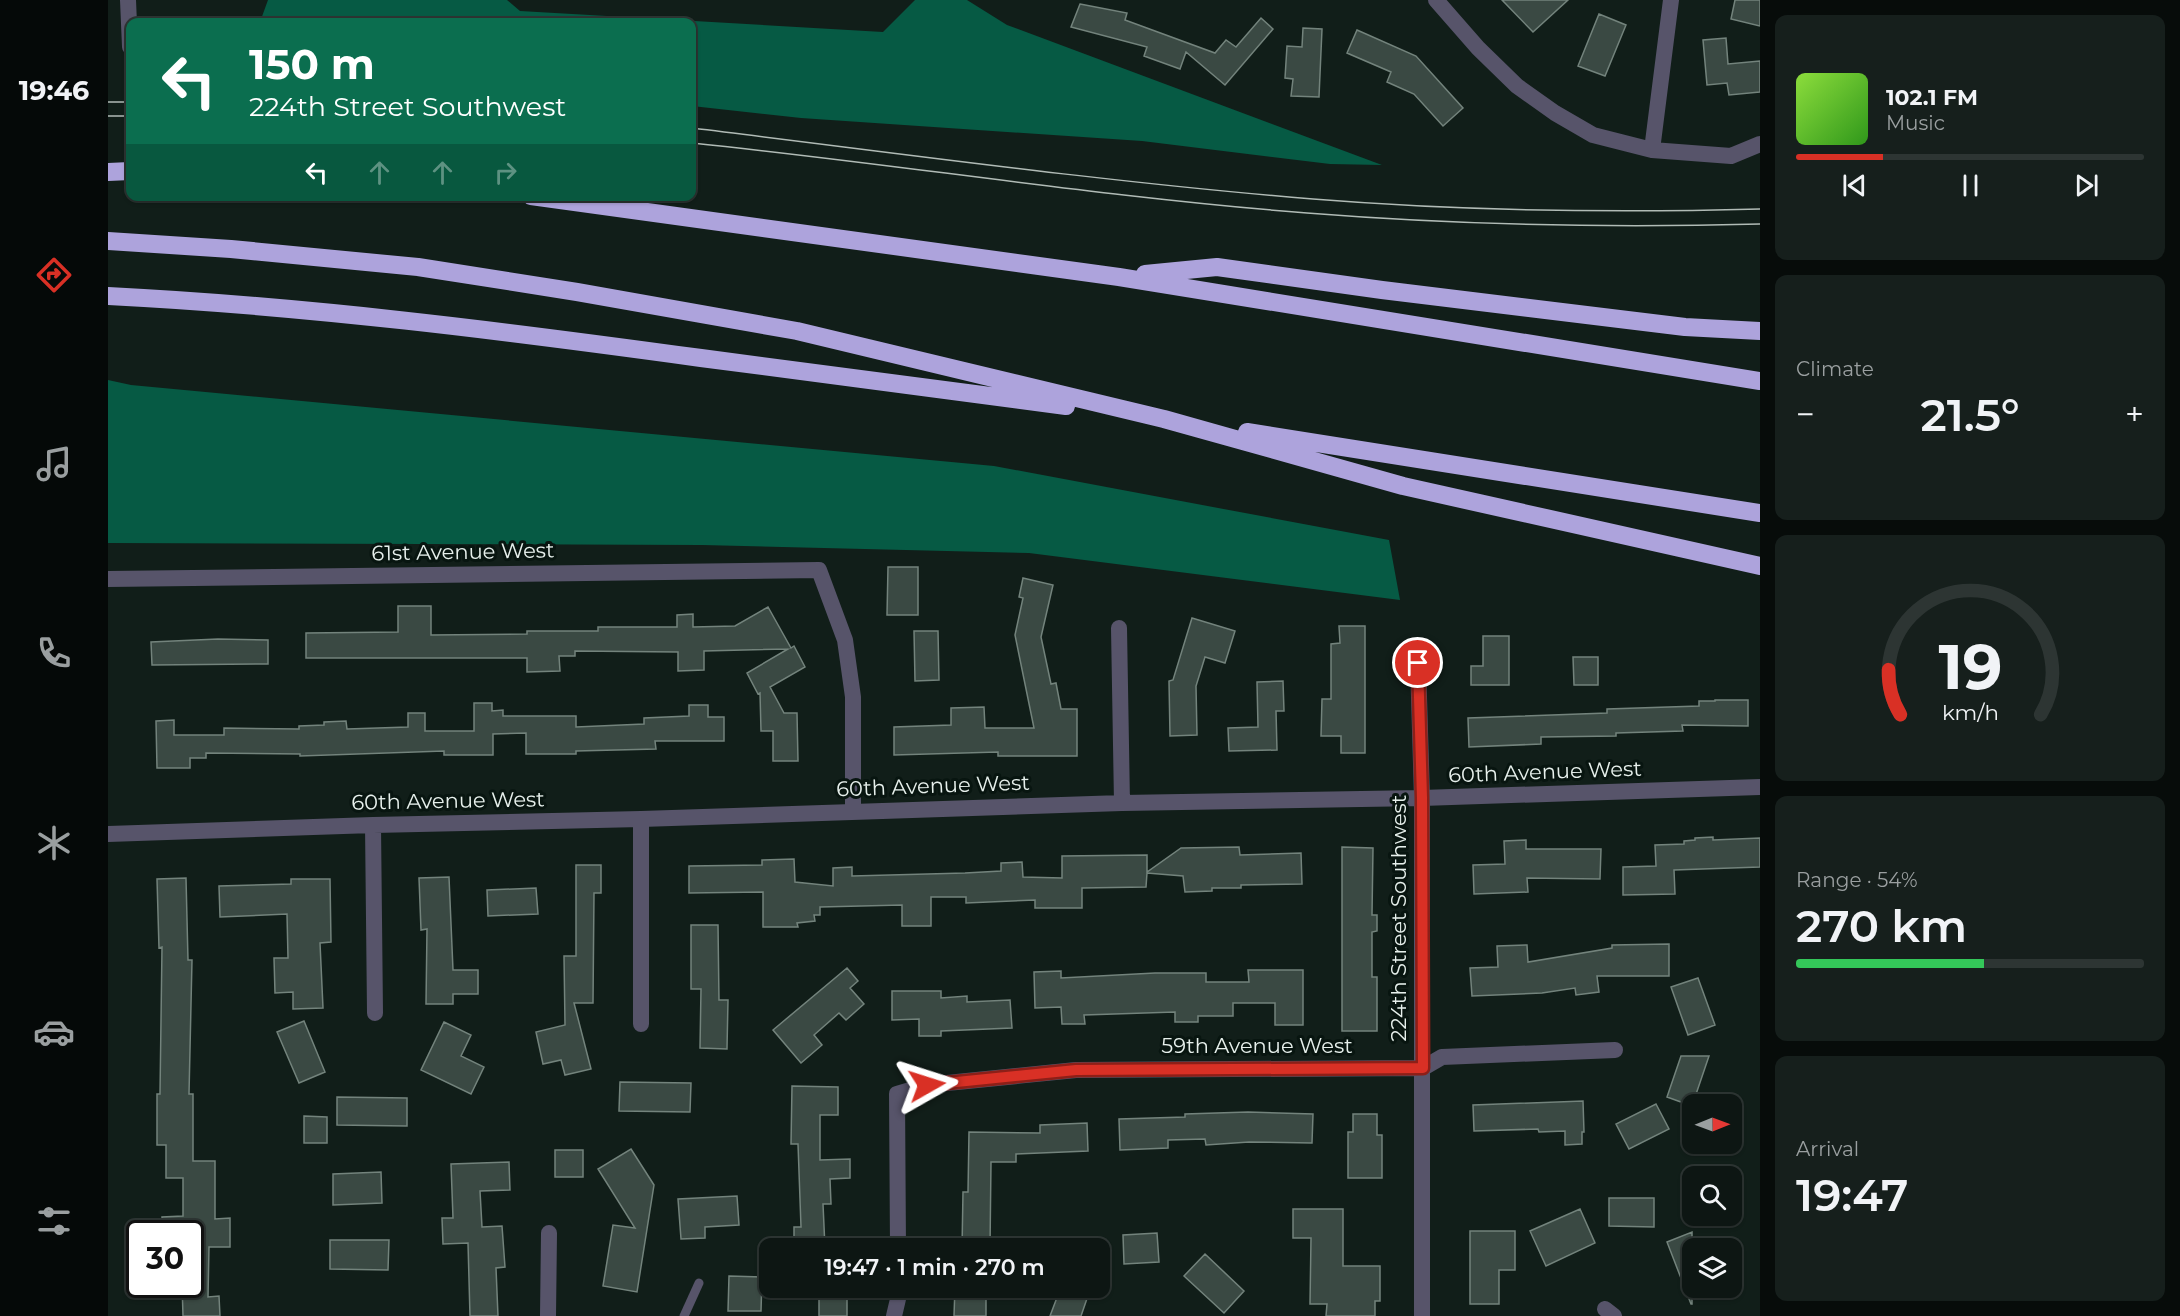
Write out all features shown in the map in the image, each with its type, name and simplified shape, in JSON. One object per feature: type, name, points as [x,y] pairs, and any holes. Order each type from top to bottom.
[{"type":"highway","points":[[108,171],[126,170]]},
{"type":"highway","points":[[567,201],[1119,277],[1760,381]]},
{"type":"highway","points":[[108,241],[231,249],[418,267],[577,292],[797,331],[1164,419],[1403,486],[1760,566]]},
{"type":"highway","points":[[1119,277],[1217,267],[1382,290],[1685,327],[1760,331]]},
{"type":"highway","points":[[108,297],[287,308],[558,338],[1164,419],[1760,513]]},
{"type":"street","points":[[128,0],[129,18]]},
{"type":"street","points":[[1436,0],[1478,48],[1517,86],[1555,113],[1593,135],[1652,150],[1731,156],[1760,144]]},
{"type":"street","points":[[1652,150],[1671,0]]},
{"type":"street","name":"61st Avenue West","points":[[108,579],[819,570],[845,640],[853,697],[854,810]]},
{"type":"street","points":[[1119,628],[1122,803]]},
{"type":"street","name":"224th Street Southwest","points":[[1418,663],[1422,798],[1422,1316]]},
{"type":"street","name":"60th Avenue West","points":[[108,834],[642,819],[854,810],[1760,788]]},
{"type":"street","points":[[641,1024],[642,819]]},
{"type":"street","points":[[373,825],[375,1013]]},
{"type":"street","name":"59th Avenue West","points":[[898,1238],[897,1094],[927,1085],[1076,1070],[1423,1068],[1442,1057],[1615,1050]]},
{"type":"street","points":[[548,1316],[549,1233]]},
{"type":"street","points":[[894,1316],[898,1298]]},
{"type":"lane","points":[[684,1316],[699,1283]]},
{"type":"green space","points":[[268,0],[507,0],[520,11],[641,18],[261,18]]},
{"type":"green space","points":[[915,0],[967,0],[1007,25],[1382,165],[1330,164],[1142,141],[801,118],[696,106],[696,21],[883,32]]},
{"type":"green space","points":[[108,380],[131,385],[994,466],[1389,540],[1400,600],[1029,553],[702,545],[108,543]]},
{"type":"building","points":[[1502,0],[1568,0],[1533,32]]},
{"type":"building","points":[[1735,0],[1760,0],[1760,26],[1731,19]]},
{"type":"building","points":[[1080,4],[1127,13],[1125,20],[1215,53],[1226,40],[1236,47],[1261,18],[1273,29],[1225,85],[1186,52],[1180,69],[1144,56],[1147,47],[1071,27]]},
{"type":"building","points":[[1599,14],[1626,25],[1605,76],[1578,66]]},
{"type":"building","points":[[1303,28],[1322,29],[1319,97],[1291,96],[1293,79],[1285,78],[1287,46],[1302,47]]},
{"type":"building","points":[[1357,30],[1416,56],[1463,108],[1443,126],[1414,94],[1387,82],[1391,72],[1347,53]]},
{"type":"building","points":[[1726,38],[1728,64],[1760,61],[1760,92],[1729,95],[1727,83],[1707,85],[1703,40]]},
{"type":"building","points":[[888,567],[918,567],[918,615],[887,615]]},
{"type":"building","points":[[1023,578],[1053,585],[1041,637],[1051,684],[1056,683],[1061,709],[1077,709],[1077,756],[998,756],[998,752],[894,755],[894,727],[951,725],[951,708],[984,707],[985,728],[1034,728],[1015,635],[1023,598],[1019,597]]},
{"type":"building","points":[[398,606],[431,606],[431,635],[598,631],[598,627],[677,627],[677,615],[693,614],[693,627],[735,626],[768,607],[791,648],[794,646],[805,667],[770,687],[784,713],[797,713],[798,761],[773,761],[773,731],[761,731],[760,693],[758,694],[747,673],[788,649],[704,651],[704,670],[678,671],[678,652],[575,651],[575,656],[559,656],[560,671],[527,672],[527,658],[306,658],[306,633],[398,632]]},
{"type":"building","points":[[1192,618],[1235,631],[1225,663],[1205,657],[1196,686],[1197,735],[1170,736],[1169,681],[1173,680]]},
{"type":"building","points":[[1339,626],[1365,626],[1365,753],[1341,753],[1341,736],[1321,736],[1322,699],[1331,699],[1331,644],[1340,643]]},
{"type":"building","points":[[914,631],[938,631],[939,680],[915,681]]},
{"type":"building","points":[[1483,636],[1509,636],[1509,685],[1471,685],[1471,666],[1483,666]]},
{"type":"building","points":[[218,639],[268,640],[268,664],[152,665],[151,642]]},
{"type":"building","points":[[1573,657],[1598,657],[1598,685],[1574,685]]},
{"type":"building","points":[[1283,681],[1284,711],[1276,711],[1277,750],[1229,751],[1228,728],[1258,727],[1257,682]]},
{"type":"building","points":[[1748,700],[1748,726],[1682,725],[1683,731],[1616,733],[1616,736],[1541,737],[1541,744],[1469,747],[1468,718],[1607,713],[1607,709],[1699,706],[1699,701]]},
{"type":"building","points":[[474,703],[492,703],[492,711],[503,710],[503,716],[576,716],[576,727],[644,724],[644,718],[689,716],[689,705],[708,705],[708,717],[724,717],[724,741],[655,741],[656,749],[576,751],[576,754],[526,754],[526,733],[493,734],[493,755],[444,755],[444,751],[300,756],[300,754],[206,753],[206,758],[190,758],[190,768],[157,768],[156,721],[174,720],[174,735],[224,735],[224,728],[299,729],[299,726],[346,721],[347,729],[408,727],[408,713],[425,713],[425,731],[474,731]]},
{"type":"building","points":[[1713,837],[1713,840],[1760,838],[1760,867],[1674,870],[1675,894],[1623,895],[1623,867],[1656,866],[1655,845],[1684,844],[1684,841],[1695,840],[1695,838]]},
{"type":"building","points":[[1526,840],[1526,849],[1601,849],[1600,879],[1527,878],[1528,892],[1474,894],[1473,865],[1505,864],[1504,841]]},
{"type":"building","points":[[1239,847],[1240,855],[1301,853],[1302,884],[1241,885],[1241,888],[1212,888],[1212,891],[1185,892],[1183,876],[1147,873],[1146,887],[1082,888],[1082,908],[1035,908],[1035,900],[966,903],[966,897],[931,897],[931,926],[902,926],[902,905],[820,907],[820,915],[814,915],[815,921],[797,923],[798,927],[763,927],[763,892],[689,893],[689,866],[762,865],[762,860],[794,859],[795,882],[833,886],[833,868],[852,867],[852,876],[965,873],[1001,871],[1001,863],[1022,862],[1023,877],[1062,878],[1062,856],[1147,855],[1147,872],[1181,848]]},
{"type":"building","points":[[1342,847],[1373,848],[1372,915],[1377,915],[1377,931],[1372,932],[1372,977],[1377,977],[1377,1031],[1342,1031]]},
{"type":"building","points":[[576,865],[601,865],[601,893],[594,893],[593,1003],[574,1003],[591,1069],[565,1075],[561,1060],[543,1064],[536,1032],[565,1025],[564,956],[576,956]]},
{"type":"building","points":[[449,877],[453,970],[478,970],[478,994],[453,994],[453,1004],[426,1004],[427,929],[421,930],[419,878]]},
{"type":"building","points":[[186,878],[188,960],[192,960],[189,1094],[193,1094],[193,1161],[215,1161],[215,1219],[230,1218],[230,1247],[209,1247],[208,1297],[219,1296],[220,1316],[183,1316],[182,1298],[204,1298],[204,1220],[162,1220],[162,1217],[183,1216],[183,1178],[166,1178],[166,1145],[157,1145],[162,947],[159,948],[157,879]]},
{"type":"building","points":[[291,879],[330,879],[331,942],[320,943],[323,1008],[293,1009],[293,992],[275,993],[274,958],[288,958],[287,914],[220,917],[219,886],[291,884]]},
{"type":"building","points":[[536,888],[538,914],[488,916],[487,890]]},
{"type":"building","points":[[691,925],[718,925],[719,1000],[728,1000],[727,1049],[700,1048],[701,989],[691,989]]},
{"type":"building","points":[[1669,944],[1669,976],[1597,976],[1599,992],[1576,995],[1575,988],[1542,993],[1472,996],[1470,968],[1498,967],[1497,946],[1527,945],[1528,962],[1612,948],[1612,945]]},
{"type":"building","points":[[847,968],[858,981],[850,988],[864,1004],[846,1020],[839,1013],[814,1035],[822,1045],[801,1063],[773,1030]]},
{"type":"building","points":[[1248,970],[1303,970],[1303,1025],[1275,1025],[1275,1003],[1233,1003],[1233,1016],[1198,1016],[1198,1022],[1175,1022],[1175,1012],[1084,1015],[1085,1024],[1062,1024],[1061,1007],[1035,1008],[1034,972],[1061,971],[1061,978],[1206,973],[1206,982],[1249,982]]},
{"type":"building","points":[[1698,978],[1715,1025],[1688,1035],[1671,987]]},
{"type":"building","points":[[892,991],[941,991],[941,998],[967,996],[967,1002],[1010,1000],[1012,1028],[941,1031],[941,1036],[919,1036],[919,1019],[892,1020]]},
{"type":"building","points":[[304,1021],[325,1072],[299,1083],[277,1032]]},
{"type":"building","points":[[444,1022],[471,1035],[461,1056],[484,1067],[471,1094],[421,1070]]},
{"type":"building","points":[[1681,1056],[1709,1056],[1696,1094],[1682,1094],[1682,1102],[1667,1097]]},
{"type":"building","points":[[620,1082],[691,1083],[690,1112],[619,1111]]},
{"type":"building","points":[[792,1086],[838,1087],[838,1115],[820,1115],[820,1160],[850,1159],[850,1178],[830,1179],[831,1204],[823,1204],[825,1238],[794,1238],[794,1227],[801,1227],[798,1144],[791,1144]]},
{"type":"building","points":[[337,1097],[407,1098],[407,1126],[337,1125]]},
{"type":"building","points":[[1583,1101],[1582,1144],[1565,1145],[1565,1131],[1539,1132],[1538,1129],[1474,1131],[1473,1105]]},
{"type":"building","points":[[1656,1104],[1669,1129],[1629,1149],[1616,1124]]},
{"type":"building","points":[[1248,1112],[1313,1114],[1312,1143],[1249,1142],[1206,1145],[1205,1139],[1168,1140],[1168,1148],[1120,1150],[1119,1119]]},
{"type":"building","points":[[1353,1114],[1377,1114],[1377,1135],[1382,1135],[1382,1178],[1348,1178],[1348,1132],[1353,1132]]},
{"type":"building","points":[[304,1116],[327,1117],[327,1143],[304,1143]]},
{"type":"building","points":[[1087,1123],[1088,1151],[1016,1154],[1016,1162],[991,1162],[990,1238],[962,1238],[963,1192],[968,1192],[969,1132],[1040,1133],[1040,1125]]},
{"type":"building","points":[[631,1149],[654,1185],[637,1292],[603,1286],[613,1225],[635,1228],[598,1169]]},
{"type":"building","points":[[555,1150],[583,1150],[583,1177],[555,1177]]},
{"type":"building","points":[[509,1162],[510,1190],[480,1191],[482,1227],[502,1226],[505,1267],[496,1268],[498,1316],[470,1316],[468,1243],[443,1244],[442,1218],[453,1218],[451,1164]]},
{"type":"building","points":[[381,1172],[382,1203],[333,1205],[333,1174]]},
{"type":"building","points":[[737,1196],[739,1225],[705,1227],[705,1238],[681,1239],[678,1199]]},
{"type":"building","points":[[1609,1198],[1654,1198],[1654,1227],[1609,1226]]},
{"type":"building","points":[[1293,1209],[1343,1209],[1343,1266],[1380,1266],[1380,1301],[1375,1301],[1375,1316],[1326,1316],[1327,1304],[1310,1304],[1311,1238],[1293,1238]]},
{"type":"building","points":[[1580,1209],[1595,1243],[1546,1266],[1530,1231]]},
{"type":"building","points":[[1470,1231],[1515,1231],[1515,1270],[1499,1270],[1499,1304],[1470,1304]]},
{"type":"building","points":[[1692,1232],[1692,1238],[1682,1238],[1682,1281],[1667,1242]]},
{"type":"building","points":[[1157,1233],[1159,1262],[1124,1264],[1123,1235]]},
{"type":"building","points":[[330,1240],[389,1240],[388,1270],[330,1269]]},
{"type":"building","points":[[1205,1254],[1244,1291],[1224,1313],[1184,1276]]},
{"type":"building","points":[[729,1276],[759,1277],[761,1311],[728,1311]]},
{"type":"building","points":[[819,1298],[847,1298],[847,1316],[819,1316]]},
{"type":"building","points":[[955,1298],[986,1298],[986,1316],[954,1316]]},
{"type":"building","points":[[1057,1298],[1087,1298],[1081,1316],[1050,1316]]},
{"type":"tram line","points":[[108,102],[126,102]]},
{"type":"tram line","points":[[108,116],[126,116]]},
{"type":"tram line","points":[[696,128],[1079,176],[1313,199],[1536,210],[1760,209]]},
{"type":"tram line","points":[[696,143],[1153,198],[1307,213],[1534,224],[1647,226],[1760,224]]},
{"type":"route","points":[[927,1085],[1076,1070],[1423,1068],[1422,798],[1418,663]]}]
